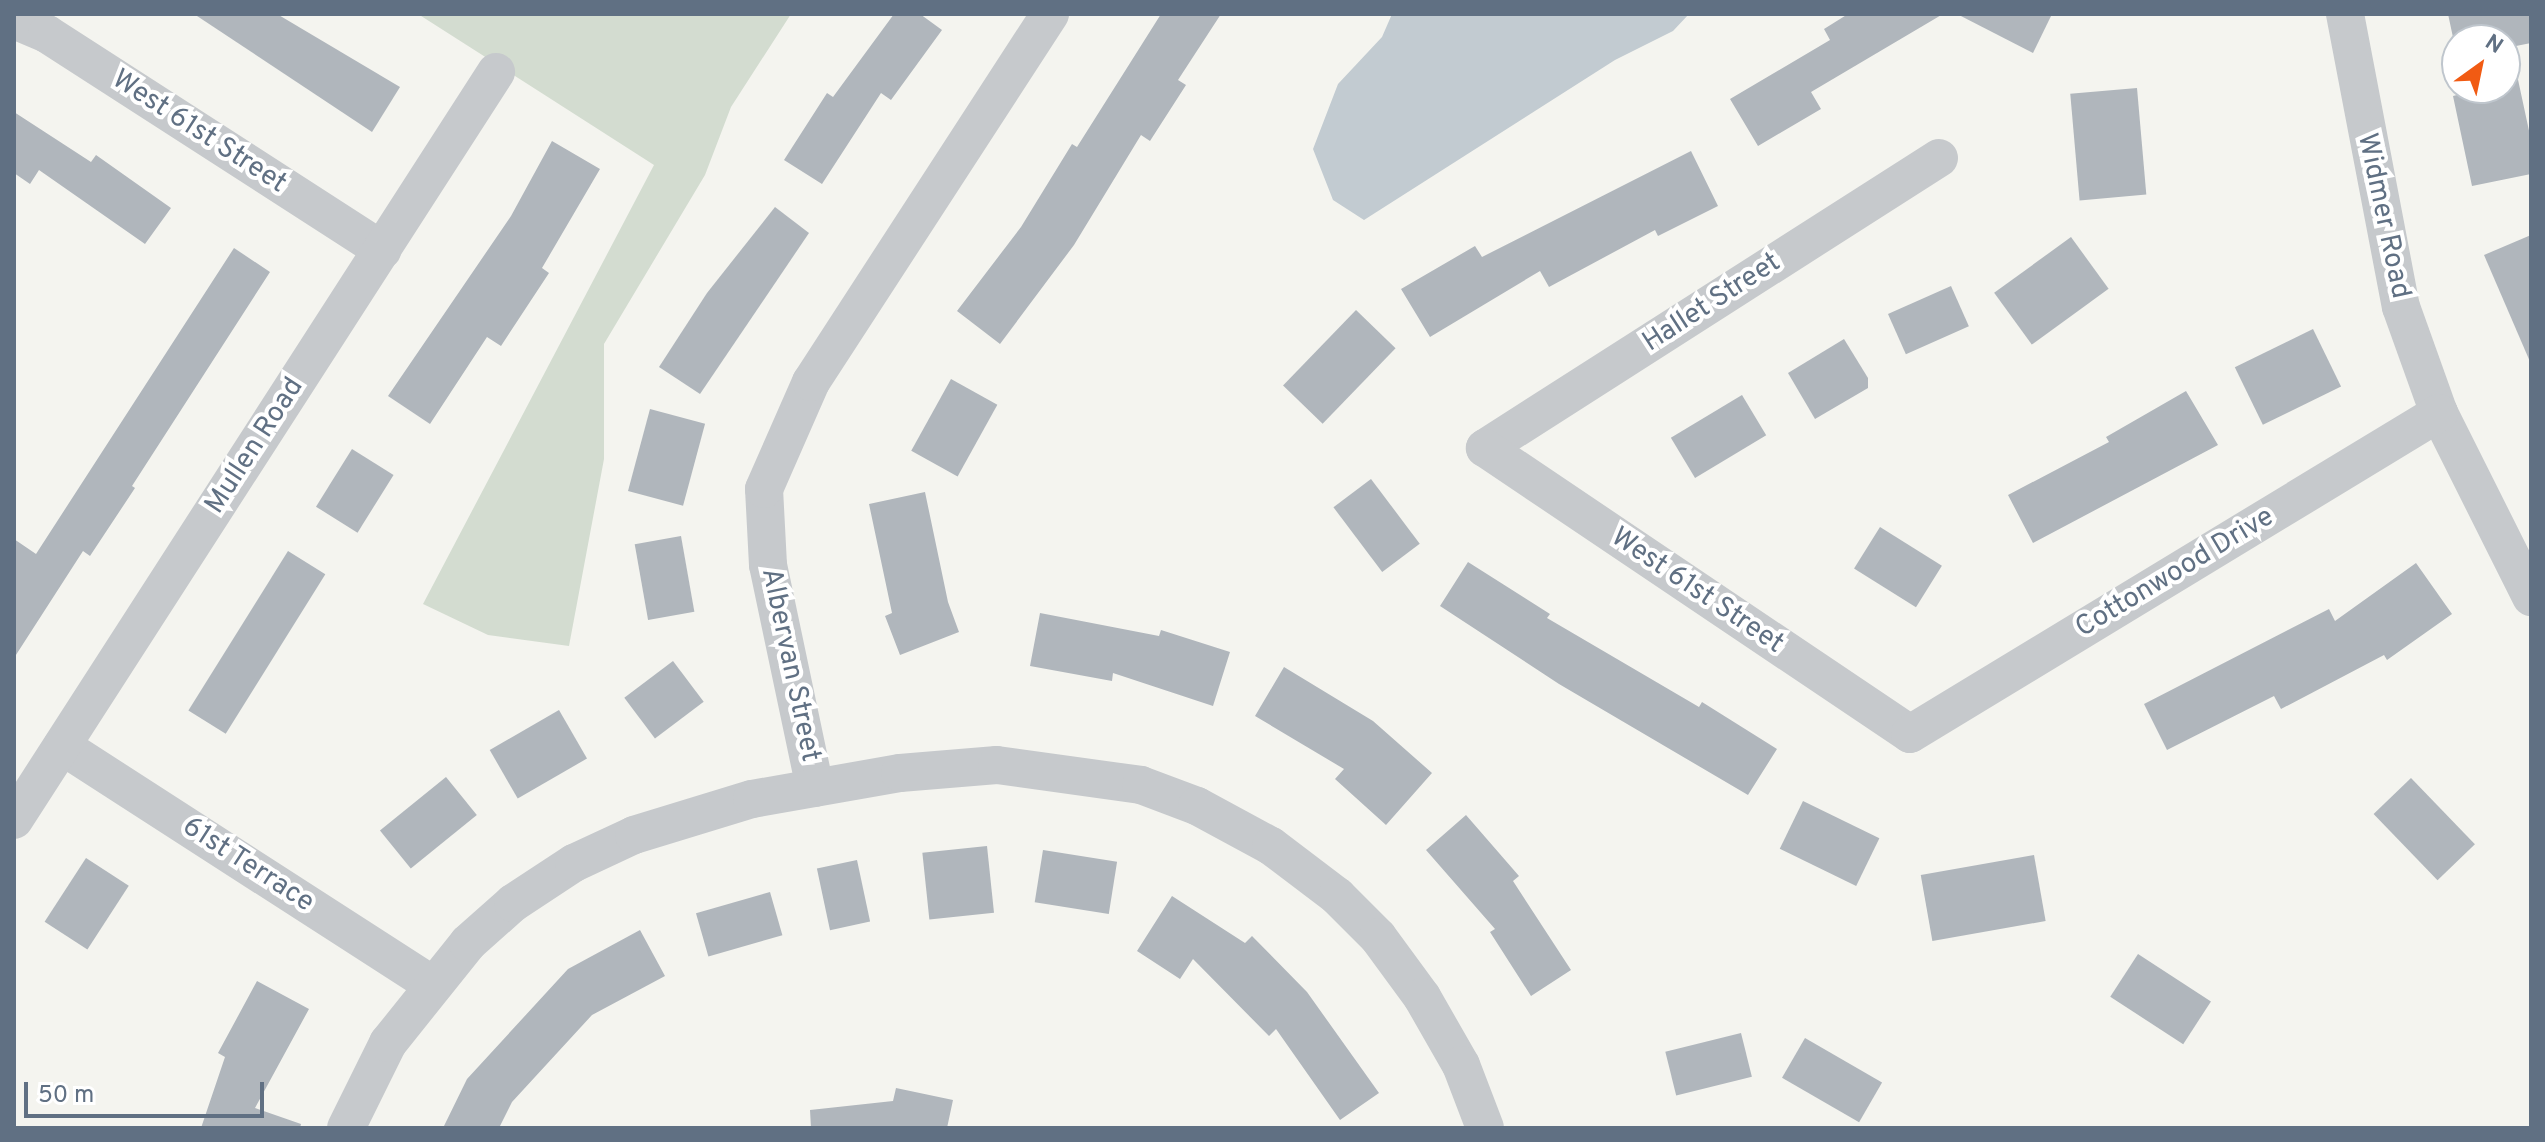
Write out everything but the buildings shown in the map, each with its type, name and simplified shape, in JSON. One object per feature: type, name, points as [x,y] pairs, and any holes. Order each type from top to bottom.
[{"type":"street","name":"Albervan Street","points":[[346,1128],[388,1043],[468,943],[502,913],[574,863],[707,810],[815,788],[768,565],[764,489],[811,382],[1050,14]]},
{"type":"street","name":"Widmer Road","points":[[2345,14],[2401,307],[2439,413],[2531,597]]},
{"type":"street","name":"West 61st Street","points":[[14,20],[47,34],[382,250]]},
{"type":"street","name":"Mullen Road","points":[[14,820],[496,72]]},
{"type":"street","name":"Hallet Street","points":[[1485,448],[1939,158]]},
{"type":"street","name":"Cottonwood Drive","points":[[1910,734],[2439,413]]},
{"type":"street","name":"West 61st Street","points":[[1485,448],[1910,734]]},
{"type":"street","name":"61st Terrace","points":[[62,746],[433,985]]},
{"type":"street","points":[[815,788],[941,767],[997,765],[1100,776],[1197,806],[1271,846],[1337,896],[1378,937],[1422,997],[1461,1065],[1485,1128]]},
{"type":"shaded area","points":[[418,14],[791,14],[731,107],[705,175],[604,344],[604,459],[569,646],[488,635],[423,604],[654,165]]},
{"type":"shaded area","points":[[1392,14],[1689,14],[1673,31],[1615,60],[1364,220],[1333,200],[1313,149],[1338,84],[1382,37]]}]
